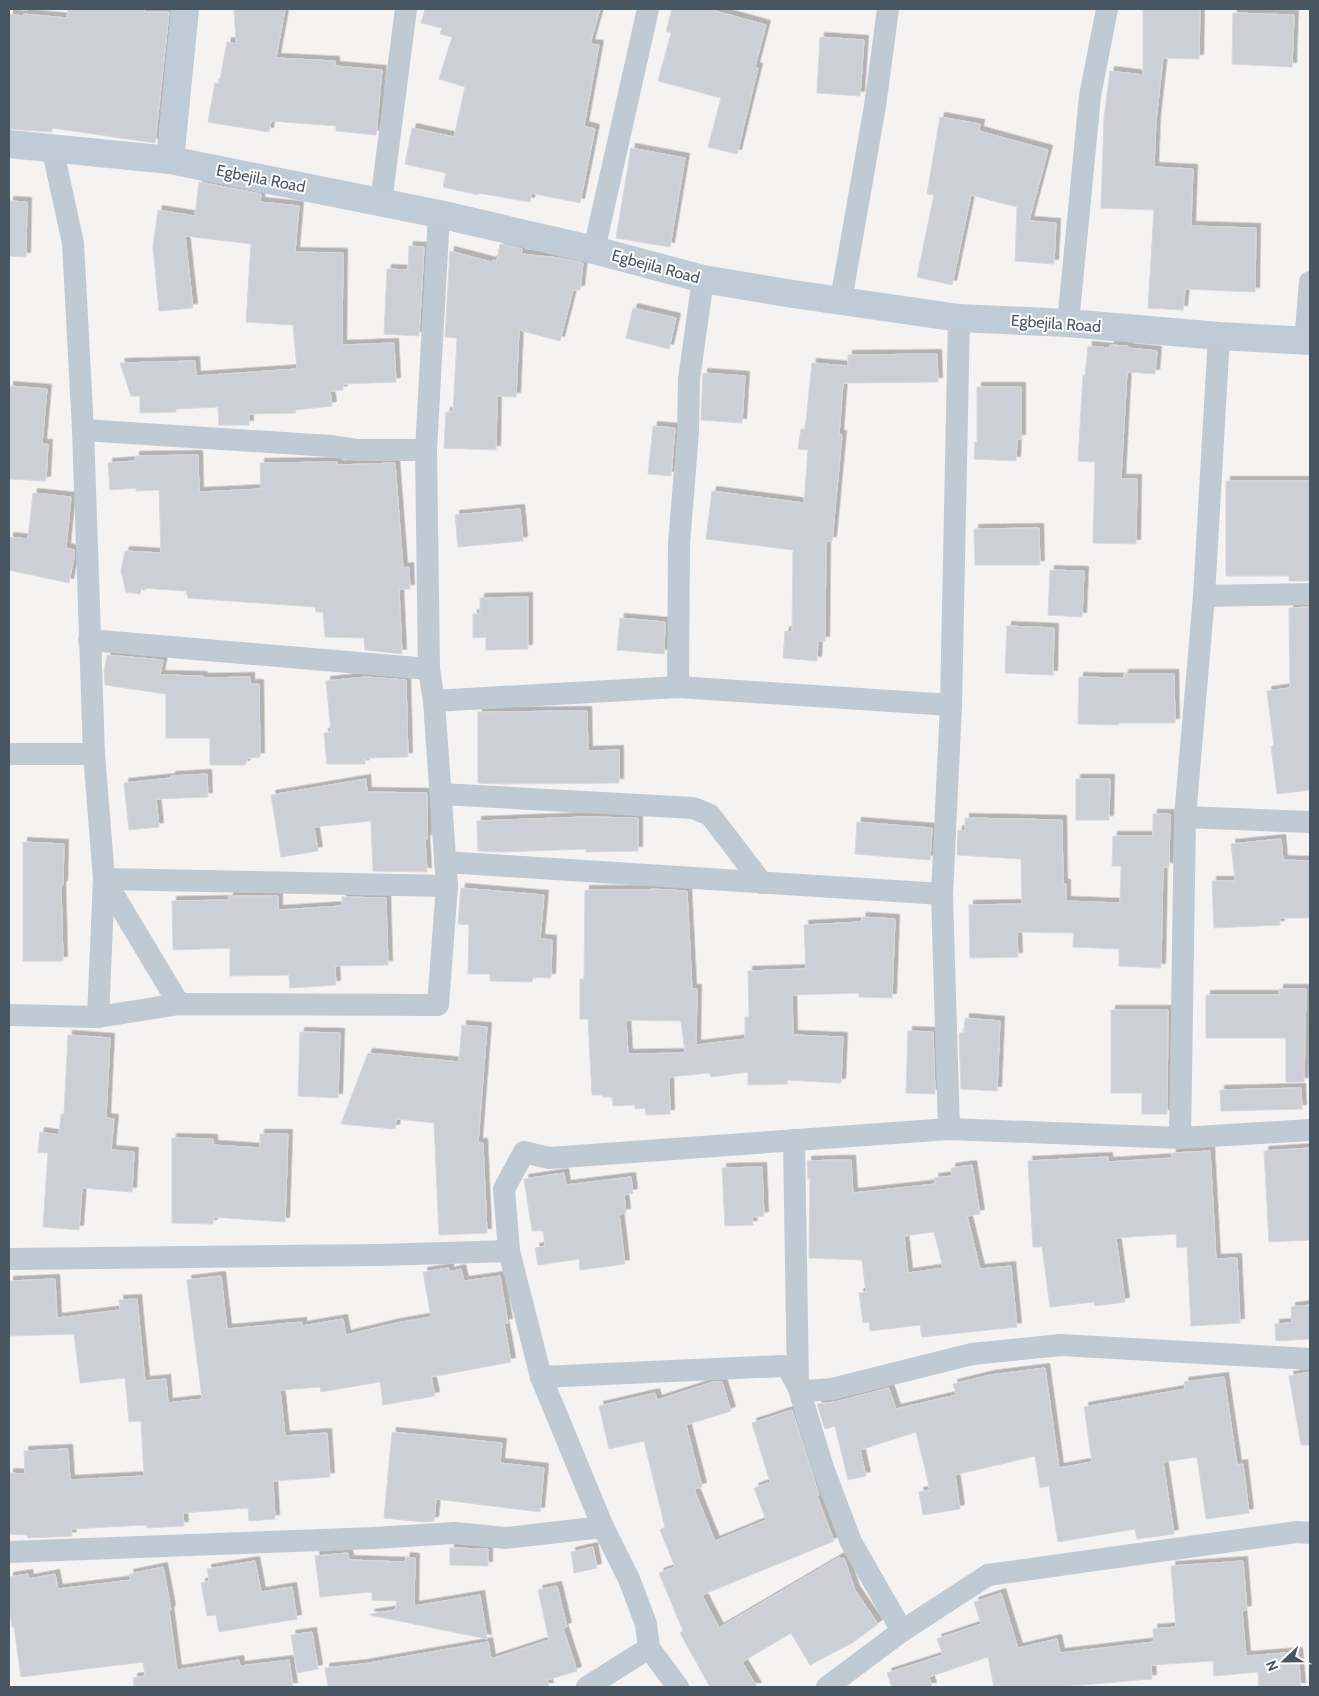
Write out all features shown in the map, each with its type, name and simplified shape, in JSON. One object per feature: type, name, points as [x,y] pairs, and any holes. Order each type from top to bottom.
[{"type":"street","points":[[170,160],[185,9]]},
{"type":"street","points":[[381,202],[406,9]]},
{"type":"street","points":[[594,250],[648,9]]},
{"type":"street","points":[[841,300],[875,106],[888,9]]},
{"type":"street","points":[[1068,323],[1090,96],[1107,9]]},
{"type":"street","name":"Egbejila Road","points":[[9,144],[170,160],[438,214],[594,250],[703,279],[793,294],[959,318],[1068,323],[1218,336],[1308,341]]},
{"type":"street","points":[[52,147],[73,243],[83,430],[94,754],[104,880],[98,1017]]},
{"type":"street","points":[[9,1015],[98,1017],[179,1004],[438,1005],[447,886],[434,701],[429,669],[426,450],[438,214]]},
{"type":"street","points":[[678,687],[679,544],[688,432],[689,379],[703,279]]},
{"type":"street","points":[[1308,341],[1310,282]]},
{"type":"street","points":[[949,1129],[942,894],[951,705],[959,318]]},
{"type":"street","points":[[1180,1138],[1185,817],[1204,596],[1218,336]]},
{"type":"street","points":[[83,430],[330,446],[357,450],[426,450]]},
{"type":"street","points":[[1204,596],[1310,594]]},
{"type":"street","points":[[89,640],[429,669]]},
{"type":"street","points":[[434,701],[678,687],[951,705]]},
{"type":"street","points":[[9,754],[94,754]]},
{"type":"street","points":[[441,794],[693,808],[710,816],[762,883]]},
{"type":"street","points":[[1185,817],[1310,822]]},
{"type":"street","points":[[445,862],[942,894]]},
{"type":"street","points":[[104,880],[447,886]]},
{"type":"street","points":[[104,880],[179,1004]]},
{"type":"street","points":[[678,1687],[649,1648],[646,1624],[629,1579],[603,1526],[541,1377],[509,1251],[504,1190],[524,1152],[549,1158],[949,1129],[1180,1138],[1310,1130]]},
{"type":"street","points":[[794,1140],[798,1386]]},
{"type":"street","points":[[9,1259],[379,1255],[509,1251]]},
{"type":"street","points":[[798,1386],[808,1391],[832,1388],[972,1354],[1061,1346],[1310,1359]]},
{"type":"street","points":[[541,1377],[782,1366],[789,1370],[798,1386],[823,1468],[851,1542],[902,1631]]},
{"type":"street","points":[[9,1552],[374,1538],[455,1533],[506,1538],[603,1526]]},
{"type":"street","points":[[827,1687],[902,1631],[988,1575],[1287,1534],[1310,1533]]},
{"type":"street","points":[[587,1687],[649,1648]]},
{"type":"building","points":[[68,9],[145,9],[144,12],[169,12],[155,143],[52,128],[52,132],[9,129],[9,14],[67,18]]},
{"type":"building","points":[[234,9],[285,9],[276,58],[335,61],[335,66],[382,70],[376,135],[336,131],[336,126],[271,121],[269,132],[208,122],[215,83],[219,84],[227,42],[236,44]]},
{"type":"building","points":[[425,9],[600,9],[590,44],[599,45],[584,126],[595,129],[580,203],[531,193],[530,202],[478,193],[478,195],[443,187],[446,173],[405,164],[412,128],[454,137],[465,87],[439,79],[452,37],[440,34],[442,28],[421,23]]},
{"type":"building","points":[[672,9],[708,9],[766,25],[755,67],[758,68],[737,154],[708,147],[721,98],[658,81],[671,33],[666,31]]},
{"type":"building","points":[[1143,9],[1200,9],[1199,59],[1163,58],[1156,120],[1154,167],[1193,169],[1191,226],[1256,228],[1255,292],[1185,289],[1183,310],[1148,308],[1154,210],[1101,208],[1104,118],[1110,71],[1143,75]]},
{"type":"building","points":[[1233,13],[1294,15],[1292,67],[1232,64]]},
{"type":"building","points":[[820,37],[864,40],[860,96],[817,93]]},
{"type":"building","points":[[940,117],[980,124],[979,131],[1048,150],[1029,221],[1056,223],[1054,264],[1015,261],[1017,207],[971,195],[952,285],[917,277],[934,195],[927,194]]},
{"type":"building","points":[[631,148],[685,158],[670,247],[616,238]]},
{"type":"building","points":[[199,182],[261,194],[260,202],[299,206],[295,252],[343,253],[342,345],[394,343],[396,382],[343,384],[343,390],[330,391],[332,406],[295,410],[296,413],[249,414],[249,425],[219,425],[218,407],[176,409],[176,412],[140,413],[140,396],[131,396],[120,363],[195,361],[196,376],[297,369],[293,325],[246,322],[251,244],[185,236],[193,308],[159,311],[153,247],[158,210],[195,216]]},
{"type":"building","points":[[9,201],[27,202],[26,257],[9,256]]},
{"type":"building","points":[[500,244],[522,249],[521,254],[559,258],[583,263],[580,290],[573,290],[560,341],[519,330],[516,397],[497,396],[496,450],[444,448],[446,412],[453,412],[457,338],[445,337],[450,251],[492,262],[493,260],[497,261]]},
{"type":"building","points":[[409,246],[424,247],[419,336],[384,334],[387,269],[408,270]]},
{"type":"building","points":[[633,308],[676,318],[669,349],[626,338]]},
{"type":"building","points":[[1110,345],[1157,351],[1155,374],[1127,372],[1121,479],[1137,479],[1136,544],[1093,543],[1095,462],[1078,461],[1083,375],[1085,376],[1088,346],[1110,348]]},
{"type":"building","points":[[937,354],[938,382],[843,383],[839,435],[842,435],[832,541],[826,541],[825,641],[818,641],[817,661],[783,658],[785,631],[792,632],[793,550],[706,539],[712,491],[804,503],[808,450],[798,449],[801,429],[805,430],[812,363],[848,366],[848,355]]},
{"type":"building","points":[[703,373],[745,376],[742,423],[701,420]]},
{"type":"building","points":[[9,386],[47,389],[42,444],[48,444],[46,481],[9,479]]},
{"type":"building","points":[[977,387],[1021,387],[1021,439],[1017,439],[1016,461],[974,459],[975,442],[977,442]]},
{"type":"building","points":[[653,426],[675,428],[671,476],[648,474]]},
{"type":"building","points":[[198,455],[199,492],[261,489],[260,463],[337,462],[337,465],[395,463],[403,568],[409,567],[410,589],[399,589],[402,654],[365,650],[364,638],[325,637],[323,612],[316,612],[315,607],[188,598],[186,591],[141,588],[140,594],[126,592],[121,571],[125,551],[161,553],[159,490],[136,491],[136,488],[110,490],[108,463],[135,461],[135,456]]},
{"type":"building","points":[[1226,481],[1310,481],[1310,581],[1289,581],[1289,576],[1226,576]]},
{"type":"building","points":[[33,493],[71,497],[66,548],[74,550],[74,557],[69,583],[9,570],[9,537],[28,539]]},
{"type":"building","points":[[520,509],[523,541],[458,547],[455,515]]},
{"type":"building","points":[[1039,528],[1040,565],[975,565],[974,529]]},
{"type":"building","points":[[1050,570],[1084,571],[1082,617],[1048,615]]},
{"type":"building","points":[[528,597],[528,649],[486,650],[486,637],[473,638],[473,614],[480,614],[480,598]]},
{"type":"building","points":[[1310,607],[1310,790],[1277,794],[1271,746],[1274,746],[1267,691],[1290,688],[1289,608]]},
{"type":"building","points":[[620,618],[665,622],[664,654],[617,650]]},
{"type":"building","points":[[1007,626],[1054,628],[1053,675],[1005,673]]},
{"type":"building","points":[[107,655],[163,660],[160,675],[203,676],[203,678],[250,677],[250,684],[259,684],[260,757],[248,758],[245,765],[210,765],[210,738],[166,738],[166,694],[105,685],[104,672]]},
{"type":"building","points":[[1124,674],[1174,674],[1175,723],[1078,724],[1079,677],[1124,678]]},
{"type":"building","points":[[366,677],[406,680],[408,757],[365,758],[365,764],[327,764],[324,733],[331,732],[326,681]]},
{"type":"building","points":[[587,711],[588,751],[619,750],[619,783],[478,783],[478,712]]},
{"type":"building","points":[[207,774],[208,797],[156,799],[159,827],[129,830],[124,783],[171,778],[171,776]]},
{"type":"building","points":[[366,779],[367,792],[427,793],[427,839],[425,839],[427,872],[373,871],[371,821],[314,827],[318,851],[281,857],[271,795]]},
{"type":"building","points":[[1076,779],[1110,779],[1109,820],[1076,820]]},
{"type":"building","points":[[1153,814],[1170,814],[1169,867],[1163,867],[1161,968],[1119,966],[1119,949],[1073,947],[1074,933],[1017,932],[1018,957],[970,958],[969,905],[1022,904],[1021,859],[957,855],[958,830],[965,831],[965,818],[1062,820],[1063,884],[1066,884],[1066,901],[1120,903],[1121,866],[1112,866],[1113,836],[1153,836]]},
{"type":"building","points":[[586,817],[638,818],[638,851],[586,852],[586,849],[478,851],[477,821]]},
{"type":"building","points":[[857,822],[932,828],[930,860],[855,854]]},
{"type":"building","points":[[1281,839],[1283,860],[1310,861],[1310,918],[1280,918],[1280,925],[1214,928],[1212,881],[1235,881],[1231,844]]},
{"type":"building","points":[[23,842],[64,844],[63,885],[61,885],[63,961],[23,961]]},
{"type":"building","points":[[461,888],[544,895],[540,939],[552,940],[551,978],[533,977],[532,982],[490,981],[490,974],[468,974],[469,925],[458,924]]},
{"type":"building","points":[[585,890],[687,891],[692,989],[697,989],[696,1045],[745,1039],[745,1017],[749,1017],[748,971],[806,969],[804,925],[861,922],[862,917],[895,919],[892,998],[859,997],[859,993],[792,995],[793,1035],[843,1037],[841,1083],[787,1080],[788,1084],[748,1085],[748,1072],[711,1077],[709,1073],[669,1077],[670,1114],[646,1115],[645,1108],[635,1109],[635,1105],[613,1106],[612,1097],[592,1095],[588,1019],[580,1019],[580,979],[584,979]],"holes":[[[626,1020],[681,1021],[685,1053],[628,1054]]]},
{"type":"building","points":[[229,896],[278,896],[278,910],[342,906],[342,897],[386,898],[388,965],[335,966],[336,985],[290,988],[289,975],[230,976],[230,948],[173,950],[172,901],[229,900]]},
{"type":"building","points":[[1279,989],[1306,989],[1304,1082],[1286,1082],[1286,1038],[1206,1038],[1206,995],[1279,995]]},
{"type":"building","points":[[1111,1010],[1168,1010],[1167,1114],[1142,1114],[1142,1093],[1111,1093]]},
{"type":"building","points":[[965,1018],[1000,1021],[997,1091],[961,1089],[959,1033],[964,1033]]},
{"type":"building","points":[[462,1025],[487,1027],[478,1143],[483,1143],[487,1233],[439,1235],[434,1123],[396,1119],[395,1129],[341,1124],[368,1053],[459,1062]]},
{"type":"building","points":[[908,1031],[933,1032],[935,1094],[906,1093]]},
{"type":"building","points":[[300,1032],[340,1033],[338,1098],[298,1096]]},
{"type":"building","points":[[68,1035],[110,1038],[106,1118],[114,1119],[111,1150],[134,1152],[132,1192],[82,1188],[79,1230],[43,1227],[48,1153],[38,1152],[40,1132],[59,1135],[61,1114],[64,1114]]},
{"type":"building","points":[[1301,1088],[1302,1109],[1221,1111],[1220,1090]]},
{"type":"building","points":[[260,1134],[288,1134],[285,1222],[213,1217],[213,1224],[172,1223],[172,1138],[213,1139],[213,1145],[260,1148]]},
{"type":"building","points":[[1310,1148],[1310,1240],[1269,1242],[1264,1151]]},
{"type":"building","points":[[1210,1151],[1216,1259],[1237,1258],[1240,1323],[1191,1326],[1187,1247],[1177,1248],[1176,1234],[1116,1238],[1125,1302],[1095,1306],[1094,1302],[1050,1307],[1042,1247],[1033,1247],[1028,1161],[1108,1157],[1108,1162],[1172,1158],[1172,1153]]},
{"type":"building","points":[[851,1160],[853,1193],[935,1184],[934,1178],[952,1176],[951,1168],[972,1165],[980,1214],[967,1216],[980,1269],[1011,1266],[1017,1327],[922,1337],[920,1325],[870,1331],[869,1322],[863,1323],[859,1293],[866,1292],[862,1260],[809,1258],[810,1179],[808,1179],[807,1161]],"holes":[[[934,1232],[943,1268],[908,1273],[904,1236]]]},
{"type":"building","points":[[762,1167],[764,1216],[752,1217],[753,1225],[725,1226],[722,1168]]},
{"type":"building","points":[[564,1173],[566,1185],[631,1177],[633,1193],[624,1195],[626,1213],[619,1214],[625,1264],[580,1270],[579,1259],[538,1265],[535,1248],[545,1246],[543,1231],[532,1231],[524,1179]]},
{"type":"building","points":[[449,1268],[449,1272],[461,1269],[464,1281],[500,1276],[508,1323],[504,1323],[511,1362],[431,1377],[435,1396],[383,1405],[380,1382],[321,1392],[320,1387],[280,1390],[285,1436],[327,1433],[330,1477],[273,1481],[275,1519],[249,1521],[248,1508],[183,1513],[184,1526],[147,1528],[147,1525],[71,1529],[72,1536],[28,1538],[27,1535],[9,1534],[9,1473],[25,1474],[24,1451],[68,1449],[70,1480],[144,1476],[141,1421],[129,1422],[125,1378],[80,1383],[74,1334],[10,1336],[9,1281],[55,1279],[57,1318],[120,1310],[119,1300],[137,1299],[145,1381],[166,1379],[168,1403],[202,1399],[187,1280],[221,1276],[227,1329],[302,1322],[302,1326],[343,1319],[346,1335],[431,1317],[423,1272]]},
{"type":"building","points":[[1310,1305],[1310,1339],[1276,1341],[1275,1324],[1292,1323],[1291,1307]]},
{"type":"building","points":[[1045,1368],[1059,1468],[1092,1462],[1084,1407],[1185,1389],[1184,1382],[1224,1377],[1237,1465],[1243,1464],[1249,1513],[1206,1519],[1197,1457],[1163,1462],[1174,1534],[1137,1539],[1135,1529],[1058,1542],[1049,1486],[1040,1488],[1035,1456],[955,1475],[960,1509],[923,1515],[919,1492],[930,1490],[916,1432],[860,1450],[866,1476],[848,1480],[835,1426],[825,1429],[817,1404],[835,1402],[889,1388],[896,1409],[956,1395],[953,1384],[990,1375]]},
{"type":"building","points":[[1310,1372],[1310,1445],[1301,1445],[1289,1376]]},
{"type":"building","points":[[713,1382],[722,1382],[731,1411],[686,1425],[702,1487],[694,1489],[715,1541],[766,1520],[754,1488],[770,1482],[752,1423],[792,1410],[819,1495],[817,1496],[834,1541],[702,1595],[719,1628],[840,1557],[841,1559],[844,1558],[855,1590],[878,1624],[852,1643],[810,1665],[791,1633],[742,1662],[757,1687],[710,1687],[680,1633],[683,1631],[659,1573],[675,1567],[660,1530],[665,1527],[644,1441],[609,1449],[599,1406],[655,1393],[657,1400]]},
{"type":"building","points":[[392,1432],[502,1443],[500,1463],[544,1468],[540,1512],[436,1499],[434,1521],[424,1522],[384,1518]]},
{"type":"building","points":[[593,1547],[597,1568],[574,1573],[571,1552]]},
{"type":"building","points":[[450,1548],[488,1549],[488,1566],[450,1565]]},
{"type":"building","points":[[348,1553],[349,1560],[405,1562],[406,1557],[415,1558],[414,1606],[480,1595],[487,1639],[370,1615],[395,1610],[397,1601],[372,1600],[372,1592],[320,1597],[315,1556]]},
{"type":"building","points":[[255,1561],[261,1592],[292,1587],[297,1619],[219,1632],[216,1615],[207,1616],[201,1583],[209,1581],[207,1569]]},
{"type":"building","points":[[1243,1561],[1247,1610],[1242,1611],[1246,1656],[1298,1652],[1301,1687],[1259,1687],[1258,1672],[1214,1676],[1213,1661],[1151,1665],[1152,1679],[1057,1687],[994,1687],[988,1657],[929,1677],[932,1687],[892,1687],[887,1673],[943,1655],[937,1639],[981,1624],[974,1602],[1001,1593],[1018,1648],[1057,1639],[1060,1653],[1154,1642],[1153,1629],[1176,1627],[1171,1566]]},
{"type":"building","points":[[163,1567],[171,1610],[169,1610],[177,1670],[239,1660],[240,1666],[289,1660],[293,1687],[134,1687],[133,1678],[145,1676],[143,1662],[21,1677],[14,1627],[12,1627],[9,1607],[9,1577],[28,1574],[29,1579],[55,1574],[58,1589],[131,1580],[129,1574]]},
{"type":"building","points":[[557,1586],[567,1627],[563,1628],[577,1671],[547,1680],[549,1687],[328,1687],[325,1668],[363,1664],[488,1642],[491,1659],[549,1640],[538,1590]]},
{"type":"building","points":[[312,1632],[318,1669],[297,1673],[291,1635]]}]
